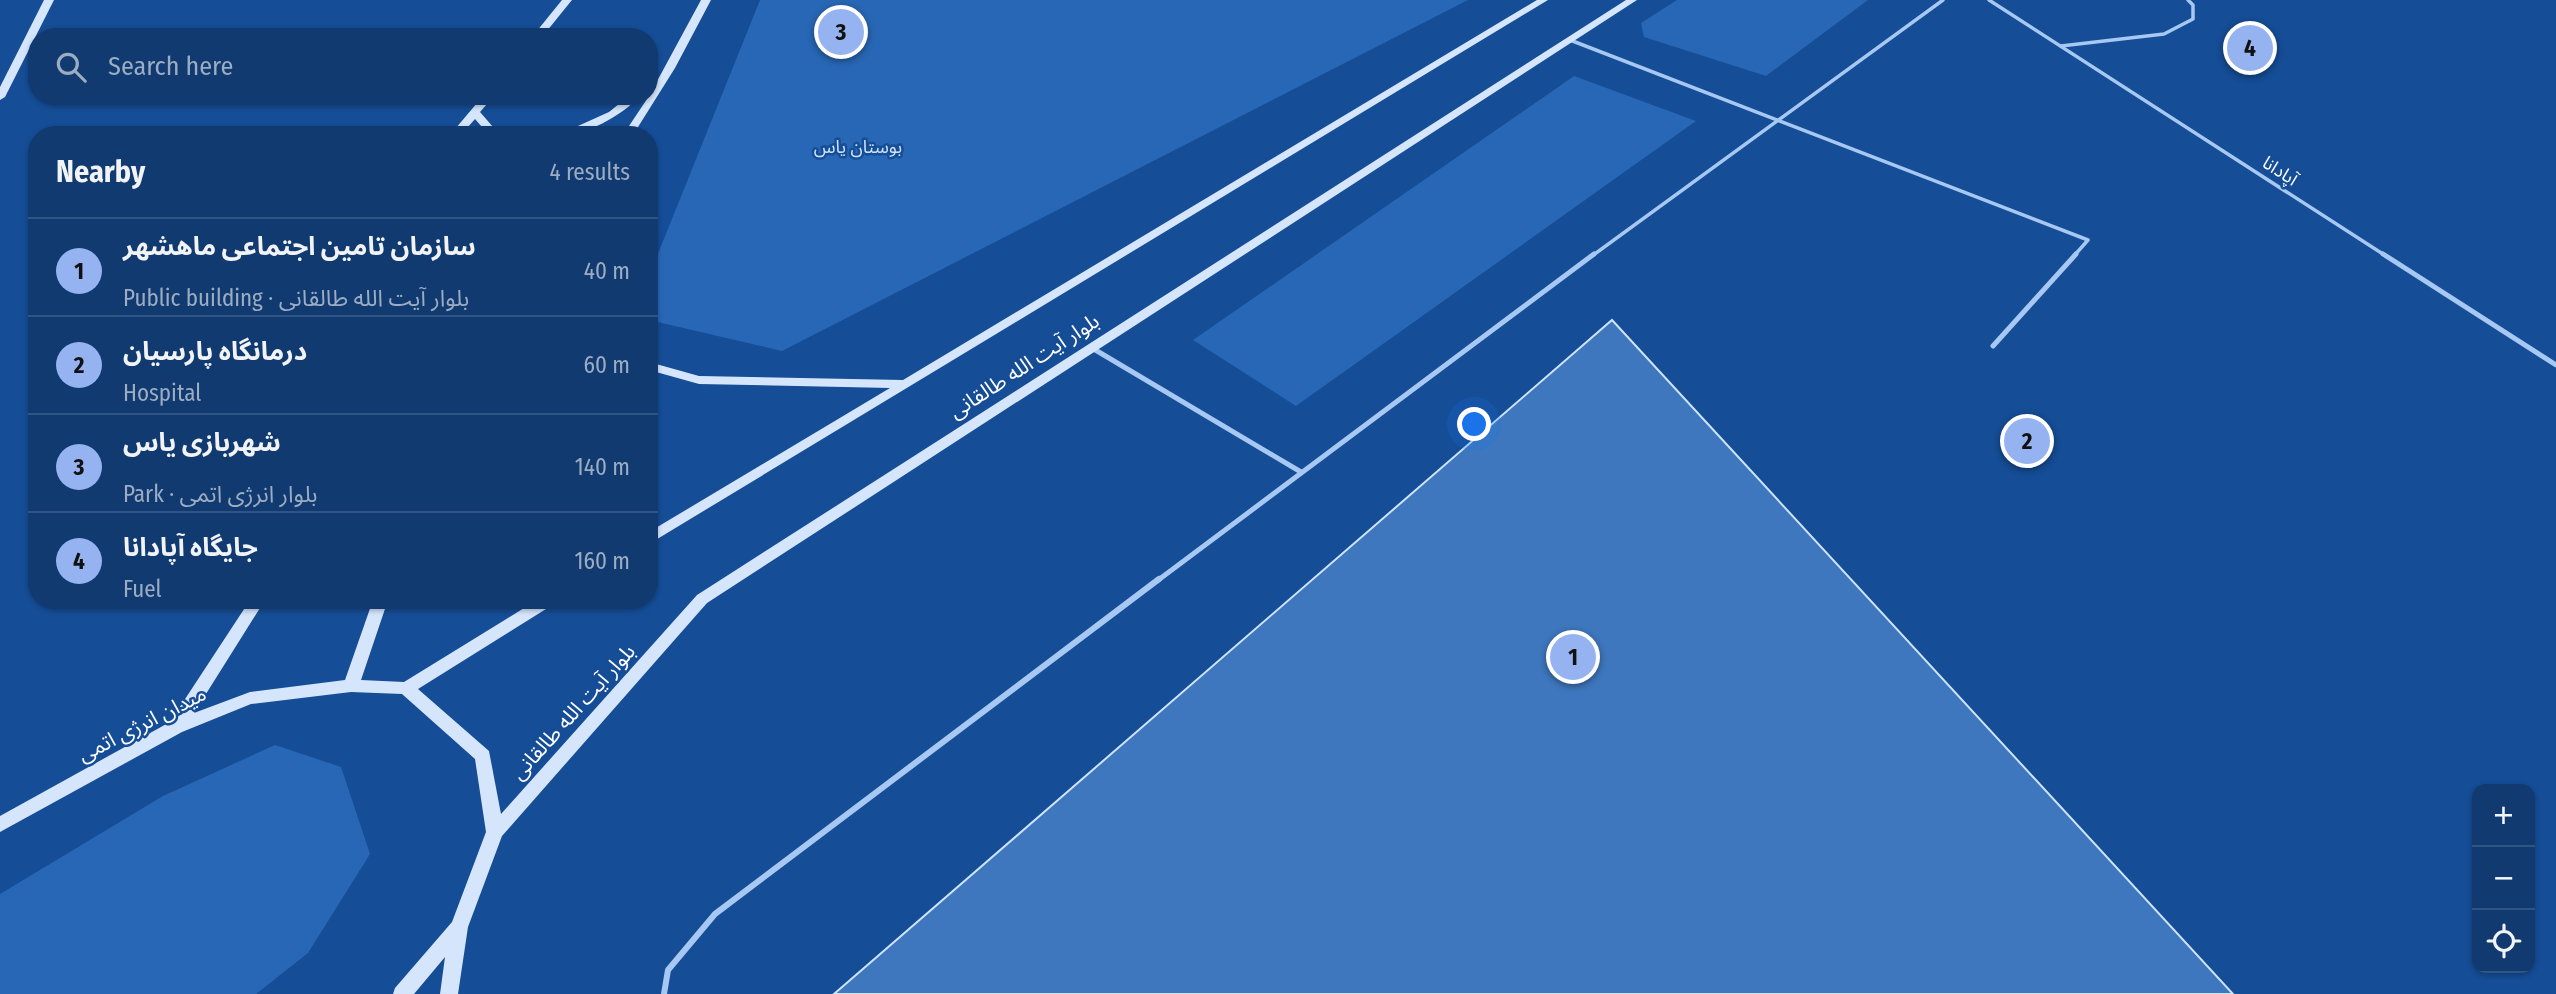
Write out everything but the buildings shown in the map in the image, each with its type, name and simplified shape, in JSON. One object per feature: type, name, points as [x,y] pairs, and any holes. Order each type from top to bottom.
[{"type":"main road","points":[[36,28],[50,0]]},
{"type":"main road","points":[[544,28],[567,0]]},
{"type":"main road","points":[[658,87],[706,0]]},
{"type":"main road","name":"بلوار آیت الله طالقانی","points":[[658,534],[1543,0]]},
{"type":"main road","name":"بلوار آیت الله طالقانی","points":[[495,832],[702,599],[1632,0]]},
{"type":"main road","points":[[0,97],[28,43]]},
{"type":"main road","points":[[658,78],[670,68]]},
{"type":"main road","points":[[463,126],[482,105]]},
{"type":"main road","points":[[584,126],[613,114],[624,105]]},
{"type":"main road","points":[[634,126],[647,105]]},
{"type":"main road","points":[[475,113],[487,126]]},
{"type":"main road","points":[[658,369],[699,380],[907,384]]},
{"type":"main road","points":[[176,727],[252,609]]},
{"type":"main road","points":[[351,686],[378,609]]},
{"type":"main road","points":[[449,994],[459,927],[495,832],[483,756],[406,688],[534,609]]},
{"type":"main road","name":"میدان انرژی اتمی","points":[[0,825],[8,817],[176,727],[250,698],[351,686],[406,688]]},
{"type":"main road","points":[[402,994],[459,927]]},
{"type":"lane","points":[[664,994],[668,970],[715,914],[1301,472],[1776,120],[1943,0]]},
{"type":"lane","name":"آپادانا","points":[[1989,0],[2556,365]]},
{"type":"lane","points":[[2061,46],[2164,34],[2193,19],[2193,5],[2188,0]]},
{"type":"lane","points":[[1570,40],[2088,240],[1993,346]]},
{"type":"lane","points":[[1092,348],[1301,472]]},
{"type":"green space","name":"بوستان یاس","points":[[760,0],[1468,0],[782,351],[658,322],[658,254]]},
{"type":"green space","points":[[1677,0],[1868,0],[1766,76],[1644,37],[1641,23]]},
{"type":"green space","points":[[1574,76],[1696,121],[1296,406],[1193,340]]},
{"type":"green space","points":[[275,745],[341,767],[370,854],[308,953],[256,994],[0,994],[0,894],[163,796]]},
{"type":"place","name":"شهربازی یاس","points":[[841,32]]},
{"type":"place","name":"جایگاه آپادانا","points":[[2250,48]]},
{"type":"place","name":"درمانگاه پارسیان","points":[[2027,441]]},
{"type":"place","name":"سازمان تامین اجتماعی ماهشهر","points":[[1573,657]]}]
